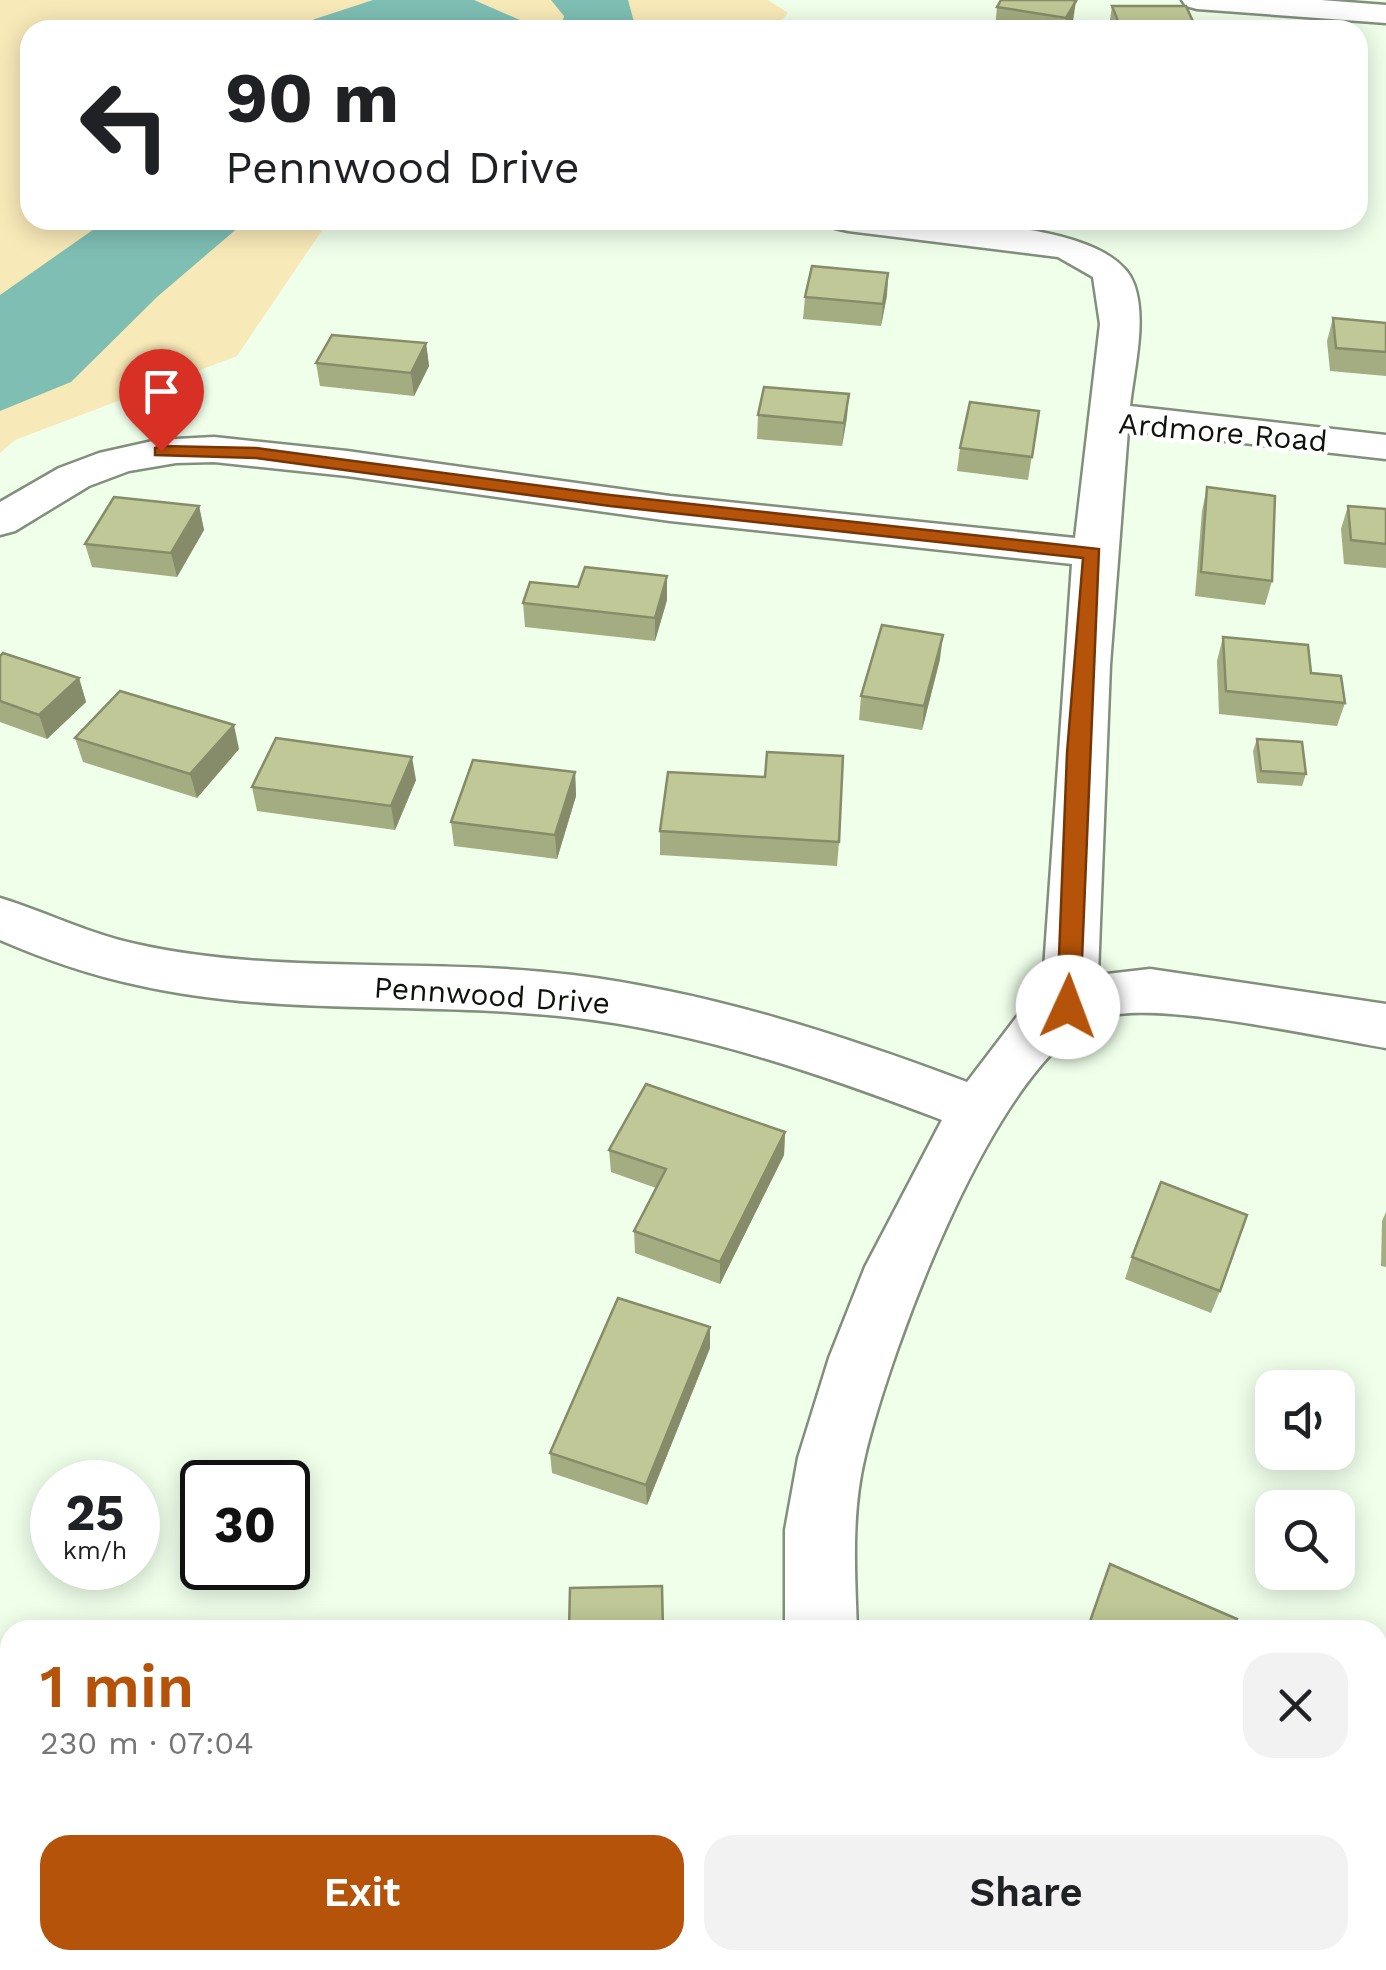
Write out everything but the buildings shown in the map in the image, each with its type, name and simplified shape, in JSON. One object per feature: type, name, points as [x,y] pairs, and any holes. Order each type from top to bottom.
[{"type":"street","points":[[1197,0],[1386,14]]},
{"type":"street","points":[[934,230],[1046,243],[1097,260],[1108,269],[1119,289],[1119,324],[1108,416]]},
{"type":"street","name":"Ardmore Road","points":[[1068,1007],[1078,753],[1108,416],[1386,447]]},
{"type":"street","points":[[0,522],[78,472],[161,451],[204,450],[359,464],[714,513],[1093,553]]},
{"type":"street","name":"Pennwood Drive","points":[[0,918],[40,938],[101,959],[169,972],[298,985],[500,990],[639,1006],[707,1020],[843,1058],[978,1110]]},
{"type":"street","points":[[821,1620],[819,1530],[831,1458],[856,1375],[896,1268],[978,1110],[1045,1021],[1068,1007],[1107,994],[1150,990],[1386,1026]]},
{"type":"shaded area","points":[[0,0],[768,0],[788,13],[782,20],[20,20],[20,230],[322,230],[237,356],[15,440],[0,453]]},
{"type":"water","points":[[373,0],[474,0],[520,20],[313,20]]},
{"type":"water","points":[[551,0],[628,0],[633,20],[563,20]]},
{"type":"water","points":[[93,230],[235,230],[157,297],[71,382],[0,411],[0,295]]},
{"type":"route","points":[[161,451],[256,453],[359,464],[610,501],[1093,553],[1078,753],[1068,1007]]}]
